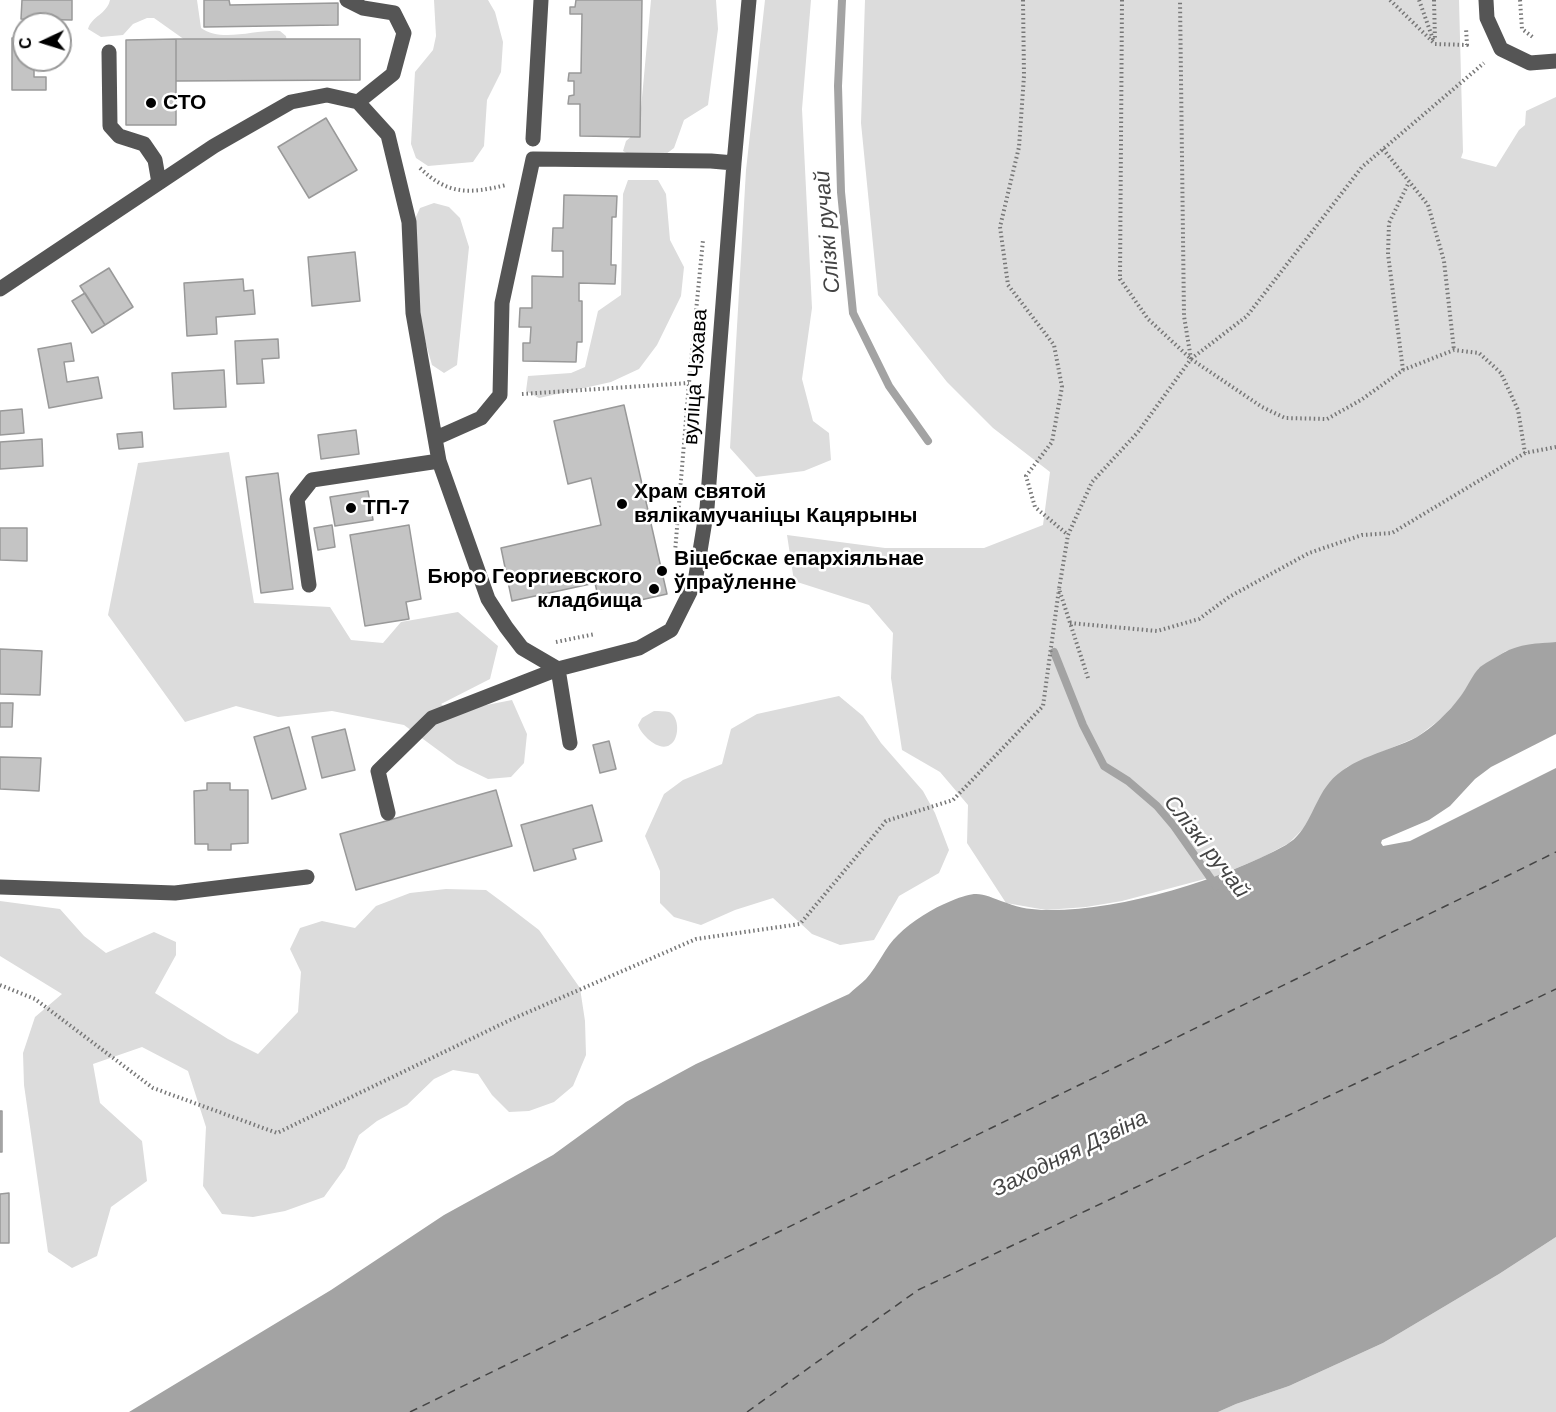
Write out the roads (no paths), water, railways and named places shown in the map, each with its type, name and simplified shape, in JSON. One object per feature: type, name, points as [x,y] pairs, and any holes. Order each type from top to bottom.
[{"type":"street","points":[[347,0],[363,8],[394,13],[404,33],[393,74],[358,102]]},
{"type":"street","points":[[533,139],[541,0]]},
{"type":"street","name":"вуліца Чэхава","points":[[388,813],[378,771],[432,718],[558,669],[639,648],[671,630],[695,582],[707,508],[749,0]]},
{"type":"street","points":[[1486,0],[1487,18],[1506,51],[1530,63],[1556,62]]},
{"type":"street","points":[[109,51],[110,126],[119,136],[144,144],[154,160],[159,183]]},
{"type":"street","points":[[0,289],[214,147],[291,102],[327,95],[358,102],[388,135],[409,222],[413,313],[439,461],[488,599],[522,648],[558,669],[570,743]]},
{"type":"street","points":[[436,438],[481,418],[500,395],[502,303],[533,159],[734,163]]},
{"type":"street","points":[[309,585],[297,499],[312,480],[439,461]]},
{"type":"street","points":[[0,888],[175,893],[307,878]]},
{"type":"water","name":"Заходняя Дзвіна","points":[[1556,642],[1556,734],[1491,767],[1475,779],[1450,806],[1429,820],[1382,840],[1381,843],[1383,846],[1410,841],[1556,768],[1556,1237],[1383,1343],[1289,1386],[1218,1412],[129,1412],[331,1290],[444,1215],[553,1155],[626,1102],[696,1064],[849,994],[870,974],[898,935],[937,907],[960,897],[980,894],[1016,906],[1037,910],[1076,909],[1138,899],[1170,891],[1232,870],[1294,839],[1305,825],[1329,783],[1338,774],[1359,761],[1417,737],[1435,724],[1456,703],[1480,667],[1515,648],[1529,644]]},
{"type":"waterway","name":"Слізкі ручай","points":[[842,0],[838,86],[841,192],[853,313],[889,386],[928,441]]},
{"type":"waterway","name":"Слізкі ручай","points":[[1054,652],[1083,725],[1104,766],[1128,781],[1157,806],[1174,826],[1216,886]]},
{"type":"place","name":"СТО","points":[[151,103]]},
{"type":"place","name":"Храм святой вялікамучаніцы Кацярыны","points":[[622,504]]},
{"type":"place","name":"ТП-7","points":[[351,508]]},
{"type":"place","name":"Віцебскае епархіяльнае ўпраўленне","points":[[662,571]]},
{"type":"place","name":"Бюро Георгиевского кладбища","points":[[654,589]]}]
